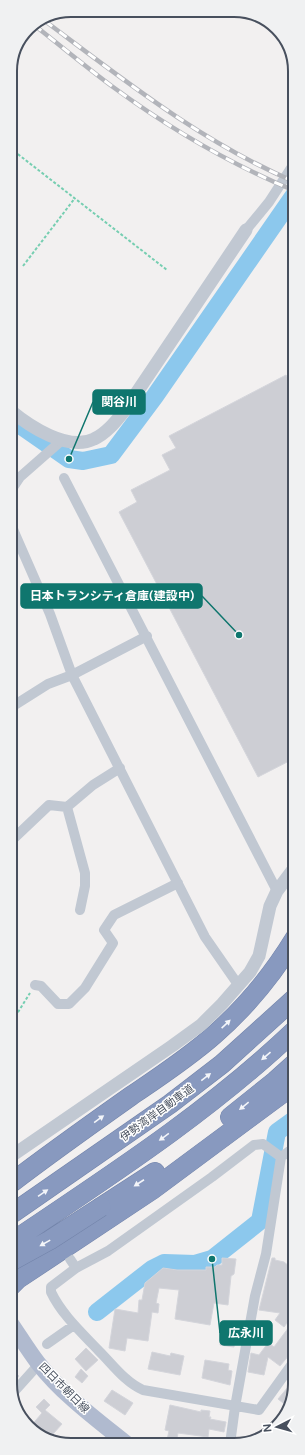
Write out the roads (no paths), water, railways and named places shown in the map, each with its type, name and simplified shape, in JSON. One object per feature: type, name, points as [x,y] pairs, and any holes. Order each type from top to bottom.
[{"type":"highway","points":[[17,1179],[215,1035],[260,989],[288,949]]},
{"type":"highway","name":"伊勢湾岸自動車道","points":[[17,1210],[170,1104],[222,1064],[288,1004]]},
{"type":"highway","name":"伊勢湾岸自動車道","points":[[17,1238],[80,1196],[181,1124],[232,1085],[288,1036]]},
{"type":"highway","points":[[18,1259],[151,1175],[239,1110],[288,1069]]},
{"type":"highway","points":[[17,1281],[152,1190],[288,1089]]},
{"type":"highway","points":[[17,1292],[73,1263],[288,1102]]},
{"type":"main road","name":"四日市朝日線","points":[[17,1332],[39,1364],[59,1386],[86,1411],[120,1438]]},
{"type":"street","points":[[17,481],[20,476],[55,446],[93,440],[107,430],[125,410],[246,230],[269,202],[288,172]]},
{"type":"street","points":[[17,416],[55,446]]},
{"type":"street","points":[[64,478],[147,636],[277,891]]},
{"type":"street","points":[[17,537],[50,614],[72,675],[205,937],[239,986]]},
{"type":"street","points":[[17,704],[48,684],[72,675],[147,636]]},
{"type":"street","points":[[17,835],[49,805],[67,807],[93,785],[120,768]]},
{"type":"street","points":[[67,807],[85,873],[85,886],[80,910]]},
{"type":"street","points":[[17,1152],[195,1029],[222,1004],[250,972],[259,956],[270,906],[277,891],[288,876]]},
{"type":"street","points":[[35,985],[41,986],[58,1004],[69,1004],[85,988],[112,943],[104,930],[114,915],[178,883]]},
{"type":"street","points":[[280,1156],[263,1144],[254,1145],[212,1177],[108,1251],[73,1263],[51,1287],[51,1292],[74,1325],[121,1374],[135,1386],[143,1390],[259,1410],[288,1372]]},
{"type":"street","points":[[280,1156],[288,1151]]},
{"type":"street","points":[[231,1438],[255,1296],[266,1254],[280,1156]]},
{"type":"street","points":[[47,1344],[74,1325]]},
{"type":"street","points":[[17,1388],[39,1364]]},
{"type":"waterway","points":[[17,423],[69,459],[83,461],[111,455],[155,396],[288,204]]},
{"type":"waterway","points":[[97,1312],[152,1269],[164,1263],[195,1264],[212,1259],[260,1221],[277,1132],[288,1124]]},
{"type":"railway","points":[[47,23],[165,109],[228,149],[288,179]]},
{"type":"railway","points":[[38,28],[103,79],[156,117],[224,157],[288,188]]},
{"type":"place","name":"関谷川","points":[[69,459]]},
{"type":"place","name":"日本トランシティ倉庫(建設中)","points":[[239,635]]},
{"type":"place","name":"広永川","points":[[212,1259]]}]
